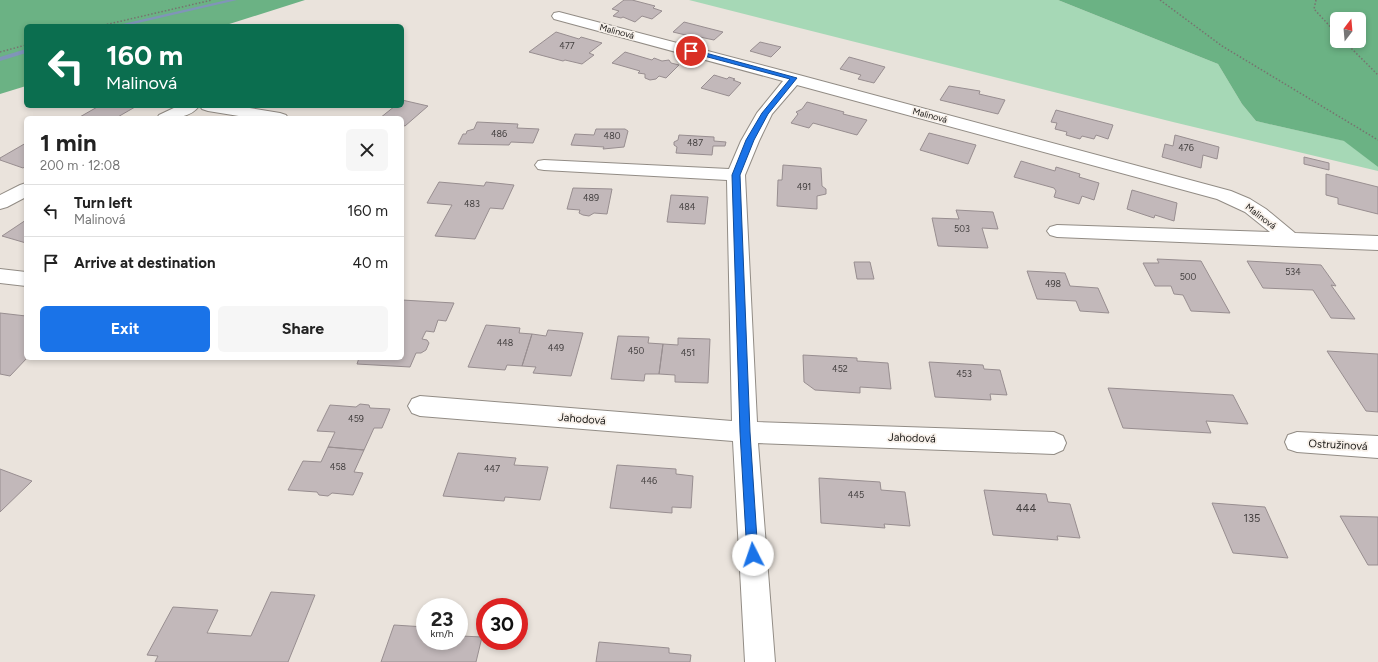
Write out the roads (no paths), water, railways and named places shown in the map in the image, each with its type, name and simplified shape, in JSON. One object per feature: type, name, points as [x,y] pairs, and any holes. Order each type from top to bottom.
[{"type":"street","name":"Malinová","points":[[559,16],[794,78],[1224,195],[1240,200],[1255,209],[1289,239]]},
{"type":"street","points":[[760,662],[745,432],[736,175],[750,140],[766,113],[794,78]]},
{"type":"street","points":[[169,116],[187,108]]},
{"type":"street","points":[[220,108],[268,116]]},
{"type":"street","points":[[544,165],[736,175]]},
{"type":"street","points":[[0,203],[24,190]]},
{"type":"street","name":"Malinová","points":[[1056,232],[1378,243]]},
{"type":"street","points":[[0,276],[24,279]]},
{"type":"street","name":"Jahodová","points":[[420,406],[745,432],[1054,443]]},
{"type":"street","name":"Ostružinová","points":[[1297,442],[1378,447]]},
{"type":"waterway","points":[[126,24],[234,0]]},
{"type":"waterway","points":[[0,59],[24,52]]}]
